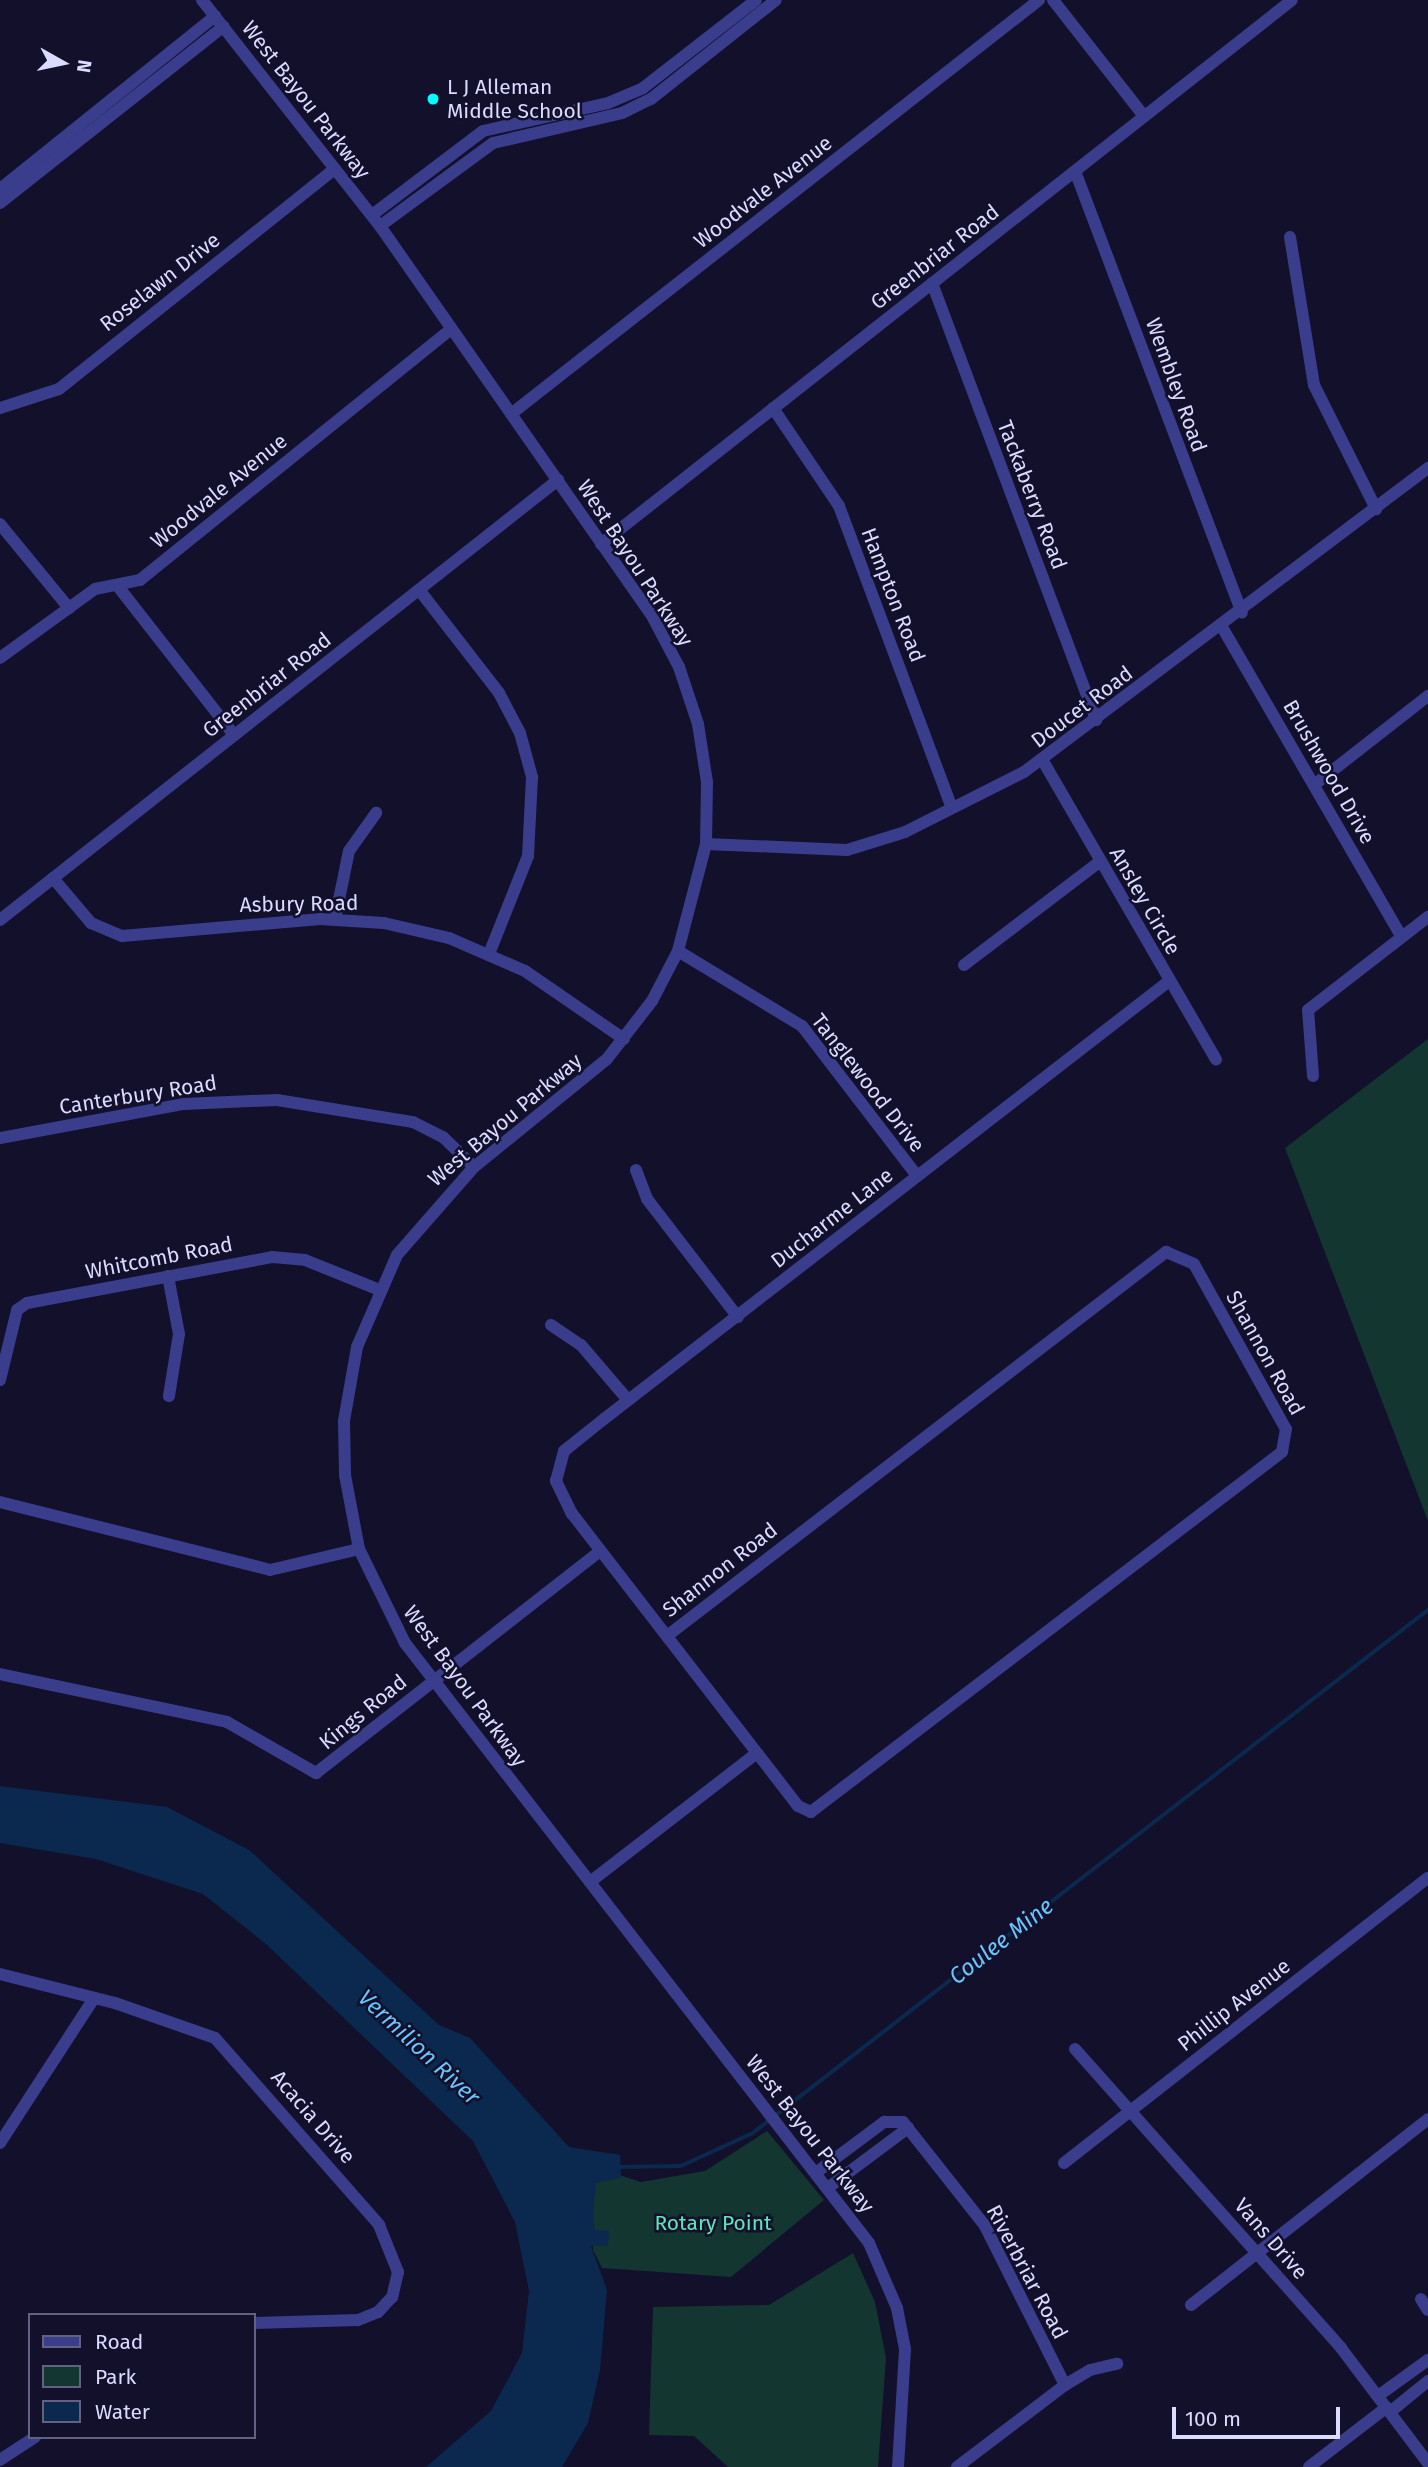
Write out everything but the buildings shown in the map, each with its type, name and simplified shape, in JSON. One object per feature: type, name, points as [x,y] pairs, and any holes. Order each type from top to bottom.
[{"type":"street","name":"West Bayou Parkway","points":[[202,0],[372,215],[558,480],[665,638],[690,697],[705,755],[706,844],[678,951],[624,1039],[474,1167],[413,1231],[377,1289],[357,1347],[344,1421],[345,1475],[359,1549],[389,1617],[433,1681],[829,2187],[869,2243],[897,2308],[906,2380],[898,2467]]},
{"type":"street","points":[[746,16],[755,0]]},
{"type":"street","points":[[380,226],[477,151],[566,125],[622,113],[746,16],[776,0]]},
{"type":"street","name":"Woodvale Avenue","points":[[511,414],[1039,0]]},
{"type":"street","points":[[1053,0],[1144,116]]},
{"type":"street","name":"Greenbriar Road","points":[[601,544],[1292,0]]},
{"type":"street","points":[[0,189],[220,21]]},
{"type":"street","points":[[0,203],[220,21]]},
{"type":"street","points":[[372,215],[470,139],[500,125],[619,100],[661,83]]},
{"type":"street","points":[[564,111],[566,125]]},
{"type":"street","points":[[470,139],[477,151]]},
{"type":"street","name":"Roselawn Drive","points":[[0,408],[59,389],[335,169]]},
{"type":"street","name":"Wembley Road","points":[[1075,171],[1242,612]]},
{"type":"street","points":[[1290,237],[1314,385],[1376,509]]},
{"type":"street","name":"Tackaberry Road","points":[[932,283],[1096,720]]},
{"type":"street","name":"Woodvale Avenue","points":[[0,659],[98,588],[120,589],[140,580],[451,329]]},
{"type":"street","name":"Hampton Road","points":[[773,408],[839,506],[952,808]]},
{"type":"street","name":"Doucet Road","points":[[706,844],[847,850],[952,808],[1043,761],[1428,468]]},
{"type":"street","name":"Greenbriar Road","points":[[0,920],[558,480]]},
{"type":"street","points":[[0,524],[69,608]]},
{"type":"street","points":[[120,589],[234,736]]},
{"type":"street","points":[[420,591],[499,693],[520,733],[532,777],[528,856],[489,954]]},
{"type":"street","name":"Brushwood Drive","points":[[1222,627],[1402,937]]},
{"type":"street","points":[[1314,786],[1428,696]]},
{"type":"street","name":"Ansley Circle","points":[[1043,761],[1099,862],[1216,1059]]},
{"type":"street","points":[[335,919],[344,864],[376,813]]},
{"type":"street","points":[[964,965],[1099,862]]},
{"type":"street","name":"Asbury Road","points":[[53,878],[91,923],[122,936],[335,919],[405,927],[489,954],[550,986],[624,1039]]},
{"type":"street","points":[[1313,1076],[1308,1010],[1428,917]]},
{"type":"street","name":"Tanglewood Drive","points":[[678,951],[802,1026],[917,1176]]},
{"type":"street","name":"Ducharme Lane","points":[[566,1504],[556,1481],[558,1460],[628,1400],[1169,981]]},
{"type":"street","name":"Canterbury Road","points":[[0,1138],[184,1104],[277,1100],[413,1122],[443,1137],[474,1167]]},
{"type":"street","points":[[636,1170],[647,1199],[737,1317]]},
{"type":"street","name":"Shannon Road","points":[[566,1504],[600,1551],[798,1806],[818,1810],[1282,1452],[1286,1429],[1194,1264],[1174,1251],[1160,1255],[667,1636]]},
{"type":"street","name":"Whitcomb Road","points":[[0,1380],[17,1310],[27,1303],[168,1276],[288,1258],[377,1289]]},
{"type":"street","points":[[168,1276],[179,1334],[169,1396]]},
{"type":"street","points":[[551,1325],[581,1345],[628,1400]]},
{"type":"street","points":[[0,1502],[270,1570],[359,1549]]},
{"type":"street","name":"Kings Road","points":[[0,1674],[227,1722],[313,1774],[600,1551]]},
{"type":"street","points":[[590,1882],[757,1753]]},
{"type":"street","name":"Phillip Avenue","points":[[1064,2163],[1428,1878]]},
{"type":"street","name":"Acacia Drive","points":[[0,1974],[94,1998],[215,2038],[387,2238],[398,2272],[392,2297],[378,2312],[358,2320],[256,2323]]},
{"type":"street","points":[[0,2143],[94,1998]]},
{"type":"street","name":"Vans Drive","points":[[1075,2049],[1258,2252],[1389,2409],[1428,2463]]},
{"type":"street","name":"Riverbriar Road","points":[[817,2172],[894,2119],[908,2129],[985,2227],[1065,2385]]},
{"type":"street","points":[[1191,2305],[1428,2119]]},
{"type":"street","points":[[829,2187],[908,2129]]},
{"type":"street","points":[[1378,2396],[1428,2360]]},
{"type":"street","points":[[957,2467],[1065,2385],[1090,2370],[1117,2364]]},
{"type":"street","points":[[1309,2467],[1428,2381]]},
{"type":"street","points":[[0,2460],[32,2439]]},
{"type":"green space","points":[[1428,1039],[1428,1521],[1285,1148]]},
{"type":"green space","name":"Rotary Point","points":[[767,2131],[824,2200],[731,2277],[602,2268],[593,2250],[592,2180],[610,2172],[641,2182],[705,2171]]},
{"type":"green space","points":[[853,2253],[875,2302],[886,2358],[878,2467],[728,2467],[694,2436],[649,2435],[653,2307],[769,2305]]},
{"type":"water","name":"Vermilion River","points":[[0,1786],[167,1807],[249,1850],[439,2025],[470,2038],[569,2147],[620,2155],[621,2178],[596,2183],[593,2214],[595,2230],[609,2231],[608,2246],[591,2246],[607,2290],[600,2370],[588,2423],[562,2467],[426,2467],[491,2411],[522,2353],[529,2291],[515,2222],[473,2141],[266,1944],[203,1894],[96,1859],[0,1843]]},
{"type":"waterway","name":"Coulee Mine","points":[[616,2167],[681,2166],[753,2133],[1428,1610]]},
{"type":"place","name":"L J Alleman Middle School","points":[[433,99]]}]
